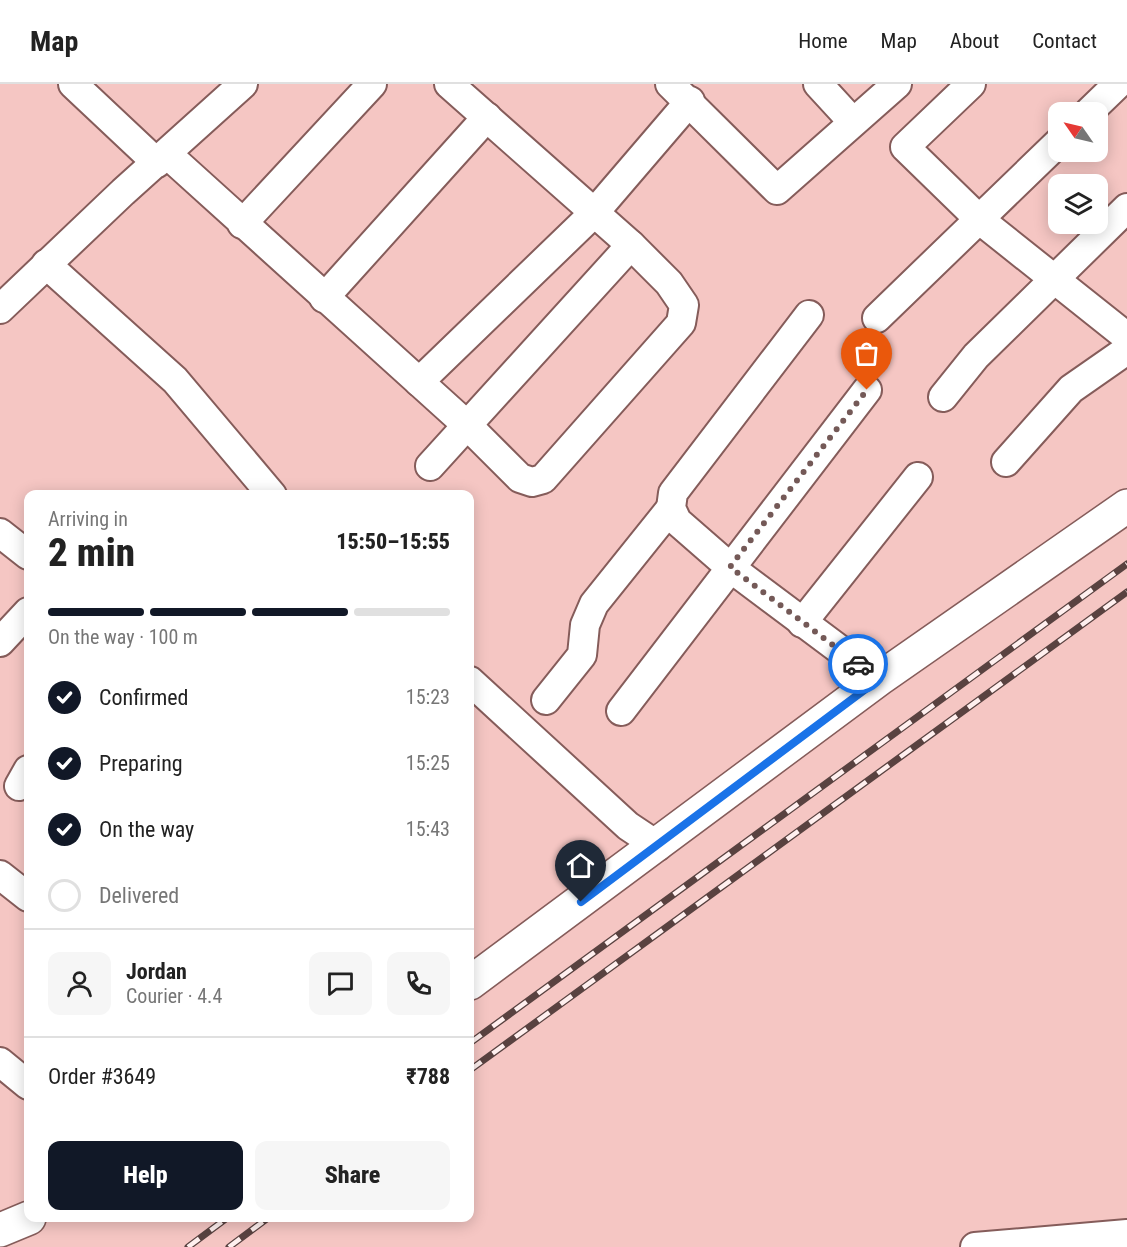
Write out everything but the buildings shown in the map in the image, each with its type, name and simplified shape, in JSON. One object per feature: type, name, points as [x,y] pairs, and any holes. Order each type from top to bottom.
[{"type":"main road","points":[[475,971],[658,846],[879,679],[1127,506]]},
{"type":"main road","points":[[0,1230],[24,1220]]},
{"type":"street","points":[[73,84],[242,224],[469,427],[520,478],[532,483],[543,479],[681,323],[684,305],[669,283],[631,245],[449,84]]},
{"type":"street","points":[[242,224],[372,84]]},
{"type":"street","points":[[818,84],[852,121]]},
{"type":"street","points":[[419,382],[594,213],[680,93],[777,190],[852,121],[897,84]]},
{"type":"street","points":[[971,84],[905,147],[980,220],[1127,337]]},
{"type":"street","points":[[1099,102],[1118,84]]},
{"type":"street","points":[[0,309],[162,158],[235,86]]},
{"type":"street","points":[[324,298],[487,117]]},
{"type":"street","points":[[877,318],[1048,153]]},
{"type":"street","points":[[944,397],[976,356],[1127,208]]},
{"type":"street","points":[[430,466],[469,427],[631,245]]},
{"type":"street","points":[[46,264],[175,380],[268,490]]},
{"type":"street","points":[[546,700],[582,655],[585,625],[594,604],[671,508],[673,493],[809,315]]},
{"type":"street","points":[[1006,462],[1071,390],[1127,350]]},
{"type":"street","points":[[621,711],[867,390]]},
{"type":"street","points":[[802,623],[918,477]]},
{"type":"street","points":[[671,508],[677,521],[730,567],[879,679]]},
{"type":"street","points":[[0,533],[24,552]]},
{"type":"street","points":[[0,642],[24,616]]},
{"type":"street","points":[[474,685],[628,826],[658,846]]},
{"type":"street","points":[[0,875],[24,894]]},
{"type":"street","points":[[0,1062],[24,1082]]},
{"type":"street","points":[[975,1247],[1127,1234]]},
{"type":"railway","points":[[474,1040],[1127,564]]},
{"type":"railway","points":[[474,1067],[1127,592]]},
{"type":"railway","points":[[188,1247],[222,1222]]},
{"type":"railway","points":[[229,1247],[263,1222]]},
{"type":"way so far","points":[[858,664],[730,567],[867,390]]},
{"type":"route","points":[[581,902],[879,679],[858,664]]}]
